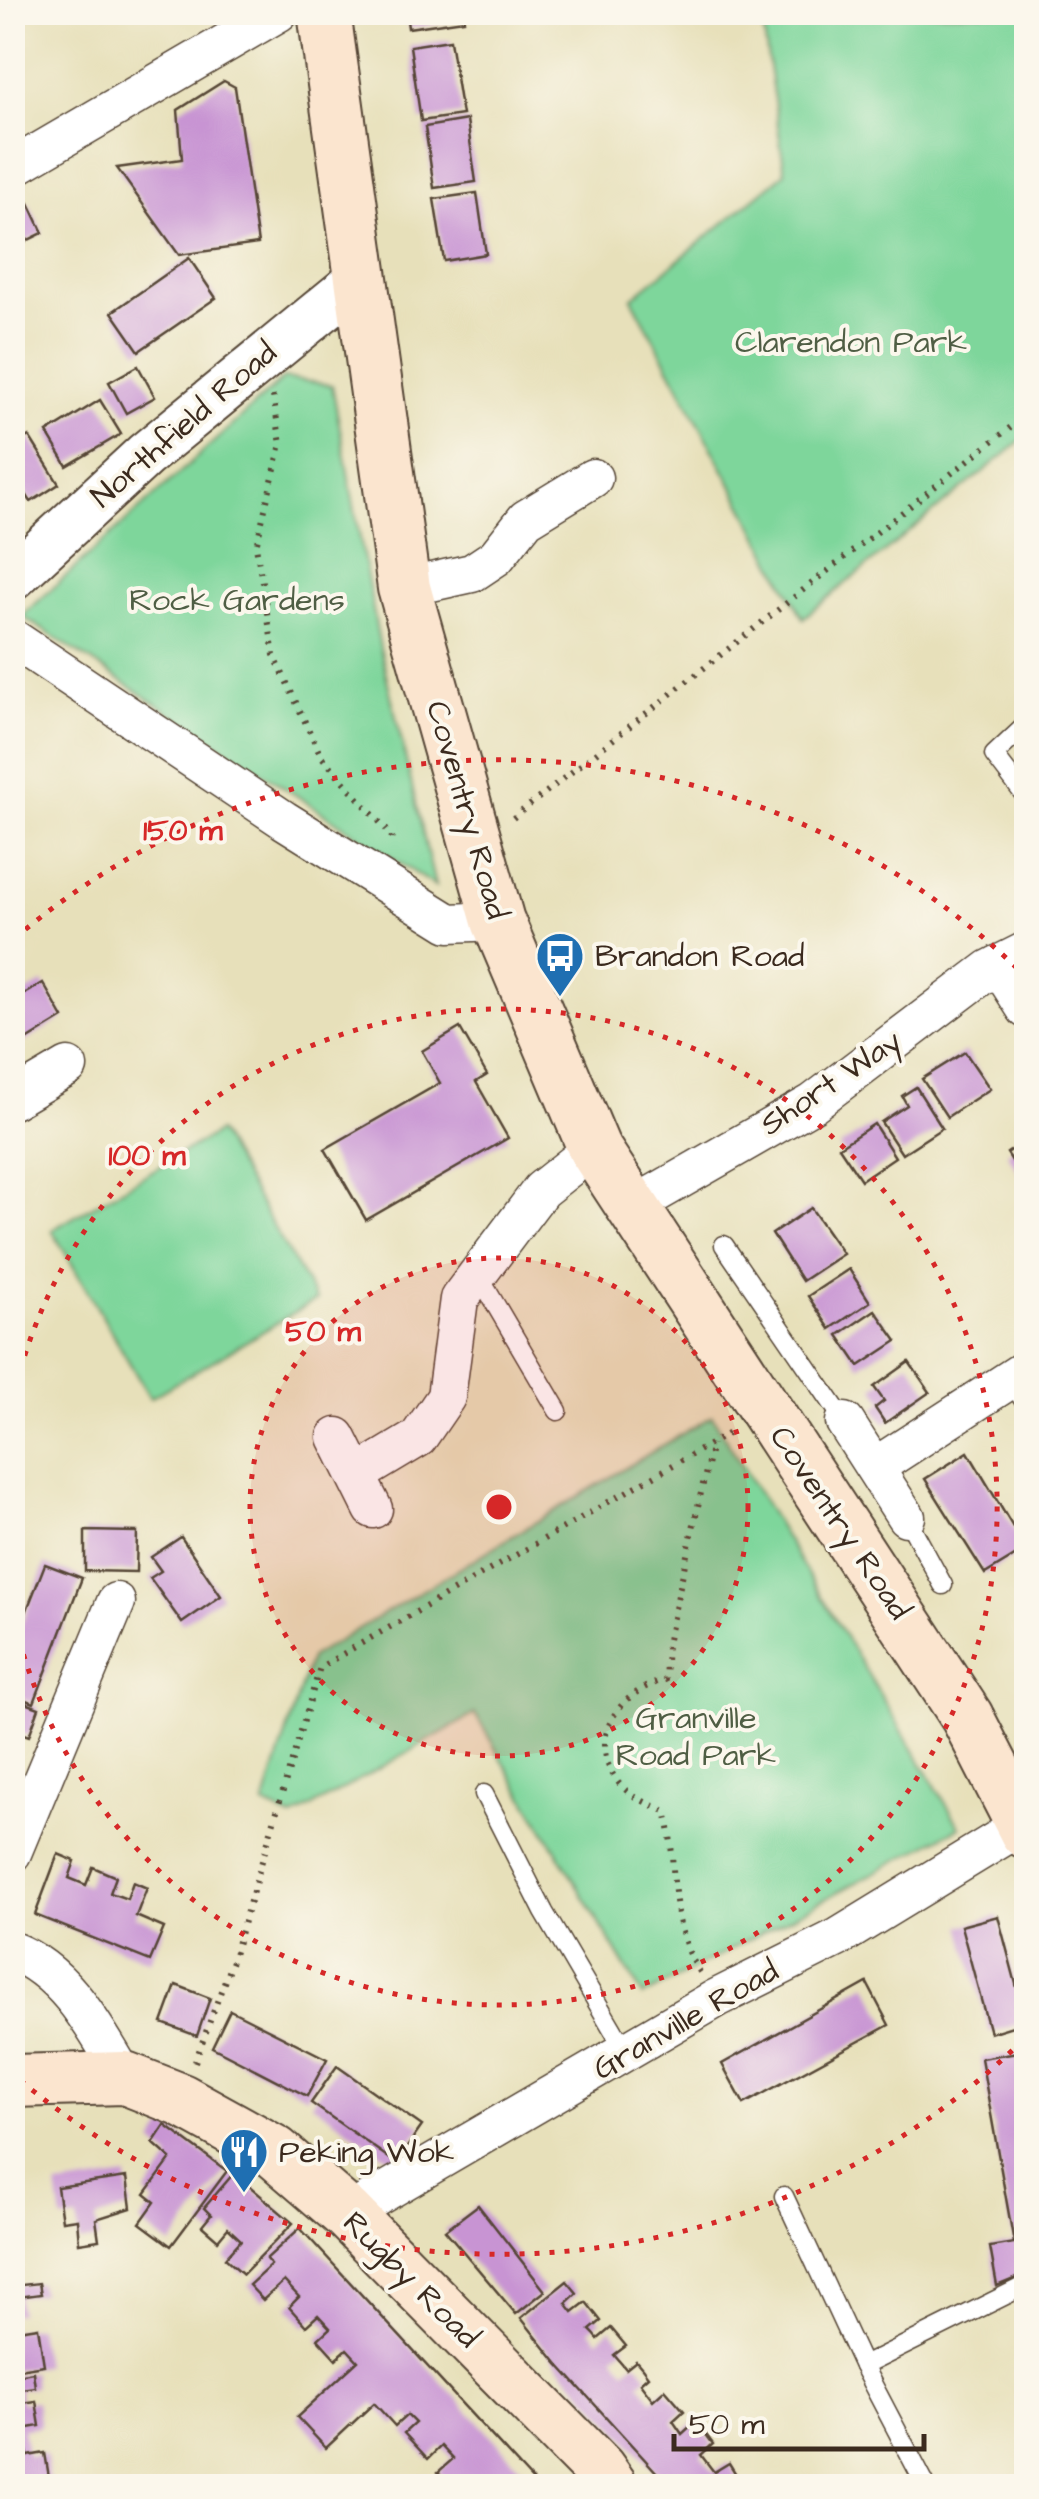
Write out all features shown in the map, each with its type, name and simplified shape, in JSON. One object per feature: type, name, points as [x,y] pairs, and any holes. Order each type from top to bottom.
[{"type":"main road","name":"Coventry Road","points":[[324,12],[404,588],[498,921],[594,1148],[968,1717],[1025,1828]]},
{"type":"main road","name":"Rugby Road","points":[[12,2081],[125,2078],[181,2100],[275,2152],[347,2214],[599,2469],[611,2486]]},
{"type":"street","points":[[12,168],[279,12]]},
{"type":"street","name":"Northfield Road","points":[[12,578],[256,360],[361,278]]},
{"type":"street","points":[[404,588],[472,573],[496,557],[526,519],[593,478]]},
{"type":"street","points":[[12,638],[450,923],[498,921]]},
{"type":"street","points":[[1012,958],[1026,1009]]},
{"type":"street","name":"Short Way","points":[[630,1208],[812,1103],[1012,958]]},
{"type":"street","points":[[12,1100],[68,1067]]},
{"type":"street","points":[[358,1474],[418,1438],[446,1397],[459,1299],[542,1190],[594,1148]]},
{"type":"street","points":[[875,1467],[1021,1384]]},
{"type":"street","points":[[845,1422],[906,1517]]},
{"type":"street","points":[[337,1437],[373,1509]]},
{"type":"street","points":[[12,1853],[116,1602]]},
{"type":"street","name":"Granville Road","points":[[347,2214],[717,1998],[839,1937],[1025,1828]]},
{"type":"street","points":[[12,1951],[56,1979],[85,2013],[125,2078]]},
{"type":"lane","points":[[1026,725],[994,755],[1026,797]]},
{"type":"lane","points":[[724,1245],[845,1422]]},
{"type":"lane","points":[[478,1274],[558,1412]]},
{"type":"lane","points":[[906,1517],[943,1585]]},
{"type":"lane","points":[[484,1794],[544,1912],[626,2052]]},
{"type":"lane","points":[[784,2196],[862,2366],[926,2486]]},
{"type":"lane","points":[[862,2366],[1026,2285]]},
{"type":"lane","points":[[256,2486],[272,2486]]},
{"type":"path","points":[[256,360],[277,404],[281,444],[256,546],[274,655],[321,756],[392,836],[384,882]]},
{"type":"path","points":[[476,846],[1026,415]]},
{"type":"path","points":[[181,2100],[233,1958],[320,1667],[713,1442],[762,1409]]},
{"type":"path","points":[[713,1442],[668,1644],[665,1680],[641,1686],[619,1706],[606,1730],[604,1758],[620,1784],[666,1812],[672,1841],[675,1914],[696,1966],[717,1998]]},
{"type":"green space","name":"Clarendon Park","points":[[761,13],[1026,13],[1026,437],[803,618],[632,298],[785,173]]},
{"type":"green space","name":"Rock Gardens","points":[[284,378],[332,385],[380,648],[435,886],[22,616]]},
{"type":"green space","points":[[218,1132],[316,1300],[150,1398],[52,1230]]},
{"type":"green space","name":"Granville Road Park","points":[[712,1416],[960,1827],[643,1996],[475,1714],[292,1818],[264,1805],[310,1658]]},
{"type":"building","points":[[406,12],[463,12],[464,20],[408,28]]},
{"type":"building","points":[[450,40],[462,115],[421,121],[410,46]]},
{"type":"building","points":[[224,81],[235,87],[258,244],[179,255],[117,168],[182,159],[178,110]]},
{"type":"building","points":[[467,120],[476,182],[434,188],[425,127]]},
{"type":"building","points":[[477,193],[486,254],[444,261],[434,199]]},
{"type":"building","points":[[29,203],[43,233],[12,248],[12,211]]},
{"type":"building","points":[[189,258],[216,298],[139,351],[112,312]]},
{"type":"building","points":[[138,366],[155,397],[126,413],[109,382]]},
{"type":"building","points":[[100,400],[121,434],[67,466],[47,433]]},
{"type":"building","points":[[29,436],[59,484],[31,502],[12,472],[12,446]]},
{"type":"building","points":[[43,983],[63,1018],[12,1049],[12,1001]]},
{"type":"building","points":[[460,1028],[487,1075],[476,1082],[508,1138],[366,1220],[325,1149],[440,1083],[422,1051]]},
{"type":"building","points":[[965,1052],[990,1089],[947,1117],[922,1079]]},
{"type":"building","points":[[916,1087],[942,1128],[902,1154],[881,1122],[907,1105],[902,1096]]},
{"type":"building","points":[[874,1124],[895,1157],[861,1180],[839,1147]]},
{"type":"building","points":[[1026,1140],[1026,1183],[1007,1153]]},
{"type":"building","points":[[811,1208],[843,1254],[802,1281],[772,1234]]},
{"type":"building","points":[[849,1269],[870,1302],[830,1329],[808,1296]]},
{"type":"building","points":[[875,1310],[897,1341],[859,1366],[838,1335]]},
{"type":"building","points":[[909,1362],[930,1392],[885,1423],[875,1408],[884,1401],[874,1387]]},
{"type":"building","points":[[968,1452],[1026,1549],[985,1574],[925,1479]]},
{"type":"building","points":[[85,1531],[137,1532],[136,1572],[85,1571]]},
{"type":"building","points":[[181,1537],[221,1596],[182,1623],[150,1578],[161,1571],[151,1557]]},
{"type":"building","points":[[45,1564],[82,1578],[34,1703],[12,1695],[12,1648]]},
{"type":"building","points":[[12,1698],[39,1708],[29,1736],[12,1730]]},
{"type":"building","points":[[58,1854],[75,1861],[69,1878],[86,1885],[93,1867],[116,1877],[110,1893],[127,1899],[133,1882],[147,1888],[136,1916],[164,1928],[150,1961],[35,1915]]},
{"type":"building","points":[[998,1916],[1026,2022],[990,2033],[961,1926]]},
{"type":"building","points":[[867,1983],[889,2025],[744,2104],[722,2064]]},
{"type":"building","points":[[176,1985],[210,1998],[197,2036],[162,2023]]},
{"type":"building","points":[[230,2010],[327,2059],[307,2096],[212,2047]]},
{"type":"building","points":[[1024,2051],[1026,2274],[997,2286],[990,2247],[1014,2243],[981,2058]]},
{"type":"building","points":[[337,2066],[422,2126],[396,2163],[311,2103]]},
{"type":"building","points":[[165,2125],[227,2171],[171,2246],[140,2223],[155,2202],[145,2194],[171,2159],[153,2143]]},
{"type":"building","points":[[234,2173],[293,2223],[243,2274],[225,2258],[241,2240],[228,2228],[218,2240],[202,2226],[211,2215],[204,2208]]},
{"type":"building","points":[[127,2177],[131,2208],[96,2219],[99,2240],[79,2243],[77,2219],[62,2221],[57,2187]]},
{"type":"building","points":[[478,2205],[545,2291],[516,2314],[445,2230]]},
{"type":"building","points":[[300,2228],[534,2482],[529,2486],[452,2486],[438,2472],[453,2459],[441,2446],[428,2459],[404,2433],[415,2423],[407,2415],[395,2426],[374,2403],[326,2448],[297,2417],[358,2361],[347,2349],[336,2359],[318,2339],[330,2328],[318,2315],[306,2326],[289,2307],[299,2297],[284,2281],[263,2300],[249,2285],[271,2265],[266,2259]]},
{"type":"building","points":[[567,2281],[577,2293],[566,2303],[573,2312],[586,2302],[601,2321],[590,2330],[598,2339],[611,2328],[626,2346],[614,2355],[626,2369],[636,2361],[648,2376],[640,2383],[653,2400],[665,2389],[684,2411],[673,2421],[682,2434],[696,2421],[713,2444],[701,2455],[714,2472],[729,2463],[739,2479],[728,2486],[669,2486],[557,2363],[521,2318]]},
{"type":"building","points":[[39,2283],[41,2294],[18,2297],[20,2313],[12,2314],[12,2286]]},
{"type":"building","points":[[38,2327],[44,2365],[12,2370],[12,2331]]},
{"type":"building","points":[[33,2372],[35,2387],[20,2389],[21,2403],[36,2401],[40,2426],[23,2429],[28,2456],[45,2453],[50,2483],[12,2486],[12,2376]]},
{"type":"place","name":"Brandon Road","points":[[560,998]]},
{"type":"place","name":"Peking Wok","points":[[244,2194]]}]
